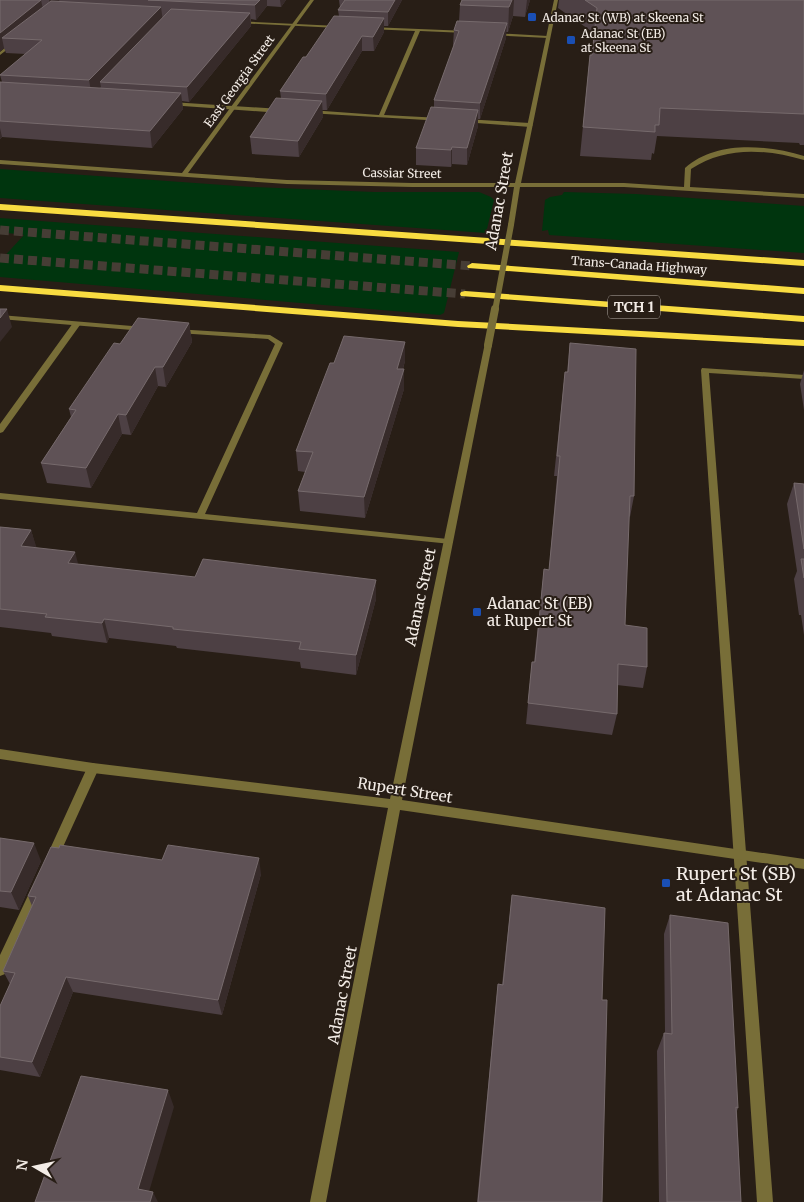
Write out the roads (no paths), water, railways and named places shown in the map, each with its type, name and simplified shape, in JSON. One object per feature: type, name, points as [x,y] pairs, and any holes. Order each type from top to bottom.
[{"type":"highway","points":[[0,207],[804,263]]},
{"type":"highway","name":"Trans-Canada Highway","points":[[472,266],[804,291]]},
{"type":"highway","points":[[0,288],[458,324],[804,343]]},
{"type":"highway","name":"TCH 1","points":[[465,294],[804,319]]},
{"type":"street","name":"East Georgia Street","points":[[184,175],[312,0]]},
{"type":"street","name":"Adanac Street","points":[[318,1202],[394,805],[488,346],[517,184],[556,0]]},
{"type":"street","points":[[227,22],[341,27]]},
{"type":"street","points":[[360,28],[473,33]]},
{"type":"street","points":[[381,116],[418,30]]},
{"type":"street","points":[[482,33],[548,37]]},
{"type":"street","points":[[0,54],[23,36]]},
{"type":"street","points":[[162,104],[285,111]]},
{"type":"street","points":[[304,112],[450,121]]},
{"type":"street","points":[[459,121],[530,125]]},
{"type":"street","points":[[687,188],[688,168],[700,159],[718,153],[742,150],[768,151],[804,158]]},
{"type":"street","name":"Cassiar Street","points":[[0,162],[349,184],[517,184],[687,188],[804,196]]},
{"type":"street","points":[[0,317],[76,325],[155,330]]},
{"type":"street","points":[[0,430],[76,325]]},
{"type":"street","points":[[165,330],[270,337],[279,343],[200,516]]},
{"type":"street","points":[[765,1202],[705,370],[804,377]]},
{"type":"street","points":[[0,496],[448,542]]},
{"type":"street","name":"Rupert Street","points":[[0,754],[93,768],[394,805],[804,864]]},
{"type":"street","points":[[0,970],[93,768]]},
{"type":"tunnel","points":[[0,230],[472,266]]},
{"type":"tunnel","points":[[0,258],[465,294]]},
{"type":"place","name":"Adanac St (WB) at Skeena St","points":[[532,17]]},
{"type":"place","name":"Adanac St (EB) at Skeena St","points":[[571,40]]},
{"type":"place","name":"Adanac St (EB) at Rupert St","points":[[477,612]]},
{"type":"place","name":"Rupert St (SB) at Adanac St","points":[[666,883]]}]
